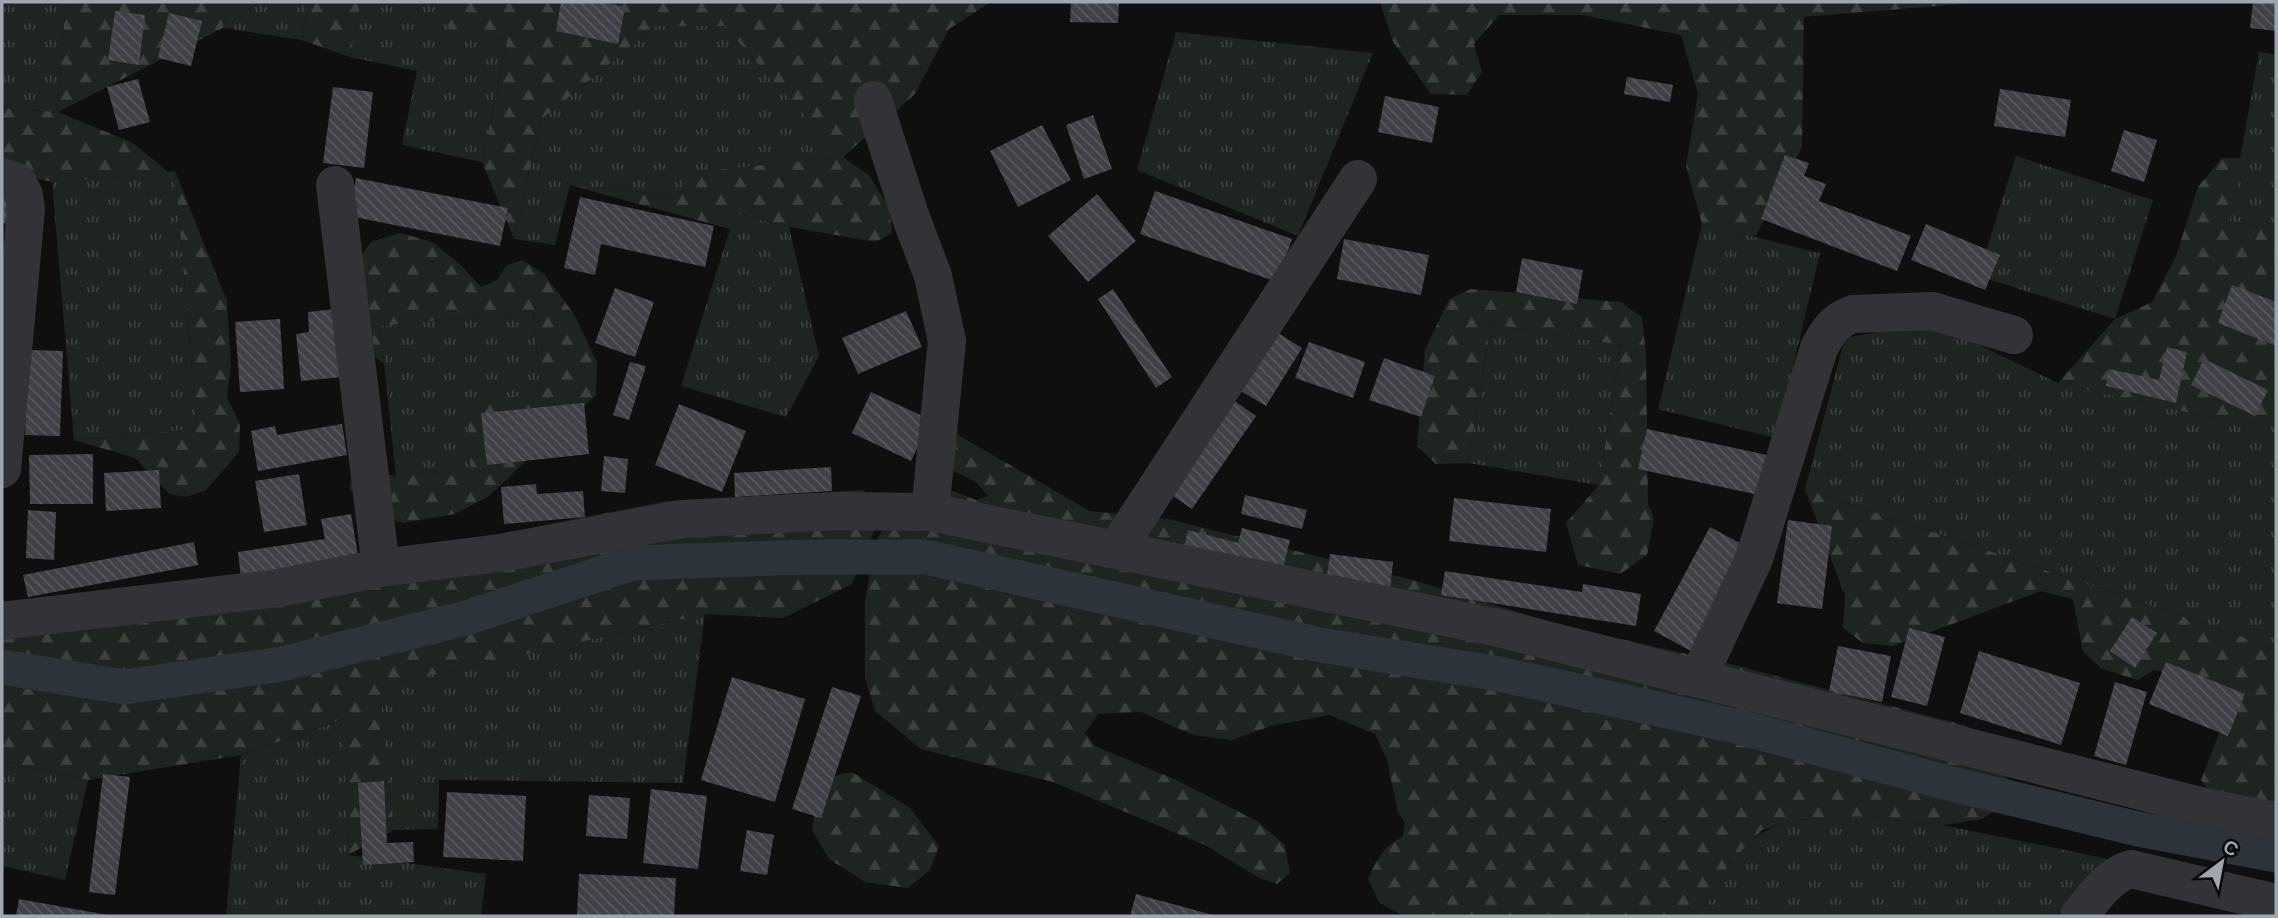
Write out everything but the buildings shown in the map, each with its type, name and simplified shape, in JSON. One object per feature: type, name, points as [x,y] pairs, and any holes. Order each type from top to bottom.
[{"type":"street","points":[[873,100],[933,276],[947,341],[930,512]]},
{"type":"street","points":[[2,177],[17,182],[24,195],[26,210],[2,469]]},
{"type":"street","points":[[1116,550],[1357,179]]},
{"type":"street","points":[[335,185],[382,568]]},
{"type":"street","points":[[1698,678],[1754,559],[1819,348],[1829,327],[1853,314],[1932,312],[2014,335]]},
{"type":"street","points":[[2,621],[278,588],[382,568],[507,552],[681,519],[838,511],[930,512],[1503,629],[2207,808],[2276,821]]},
{"type":"street","points":[[2080,916],[2107,882],[2118,873],[2131,869],[2276,903]]},
{"type":"green space","points":[[2,2],[66,2],[57,112],[2,108]]},
{"type":"green space","points":[[66,2],[227,2],[223,28],[58,112],[133,143],[168,172],[52,182],[2,171],[2,108],[57,112]]},
{"type":"green space","points":[[227,2],[308,2],[302,40],[223,28]]},
{"type":"green space","points":[[308,2],[361,2],[350,57],[302,40]]},
{"type":"green space","points":[[361,2],[452,2],[448,28],[507,41],[482,162],[402,145],[417,71],[350,57]]},
{"type":"green space","points":[[452,2],[991,2],[949,29],[915,94],[843,157],[869,175],[889,207],[892,233],[876,242],[789,227],[736,213],[730,229],[569,185],[680,196],[685,173],[842,157],[724,26],[656,26],[542,119],[514,239],[482,162],[507,41],[447,28]]},
{"type":"green space","points":[[1380,2],[1985,2],[1804,17],[1802,147],[1755,237],[1702,224],[1686,166],[1698,94],[1681,35],[1583,15],[1499,15],[1474,44],[1482,72],[1467,95],[1431,94],[1393,42]]},
{"type":"green space","points":[[656,26],[724,26],[843,157],[686,173],[681,196],[570,185],[555,245],[514,239],[542,119]]},
{"type":"green space","points":[[1176,32],[1373,53],[1298,236],[1137,170]]},
{"type":"green space","points":[[2259,52],[2276,55],[2276,230],[2229,221]]},
{"type":"green space","points":[[2016,156],[2153,200],[2115,319],[1978,276]]},
{"type":"green space","points":[[2222,158],[2241,158],[2229,221],[2276,230],[2276,425],[2208,417],[2058,383],[2115,319],[2152,302],[2176,256],[2198,187]]},
{"type":"green space","points":[[175,171],[197,429],[74,440],[52,182]]},
{"type":"green space","points":[[175,171],[227,301],[231,367],[227,398],[240,425],[239,452],[206,490],[186,497],[169,494],[135,458],[74,440],[197,429]]},
{"type":"green space","points":[[735,213],[789,227],[819,356],[786,417],[681,386]]},
{"type":"green space","points":[[1702,224],[1820,253],[1776,438],[1658,409]]},
{"type":"green space","points":[[400,233],[432,242],[460,264],[481,287],[497,280],[506,266],[522,260],[544,274],[574,314],[597,362],[596,395],[489,496],[455,514],[403,523],[370,512],[349,489],[353,473],[368,467],[396,477],[472,470],[466,401],[541,394],[533,311],[380,326],[384,364],[360,345],[353,267],[371,242]]},
{"type":"green space","points":[[1471,289],[1621,302],[1642,317],[1646,356],[1648,504],[1654,519],[1647,555],[1620,574],[1578,565],[1566,523],[1599,485],[1621,345],[1491,324],[1468,463],[1436,464],[1417,446],[1425,350],[1449,299]]},
{"type":"green space","points":[[533,311],[541,394],[473,470],[396,477],[380,326]]},
{"type":"green space","points":[[1932,322],[2058,383],[2208,417],[2276,425],[2276,648],[1805,489],[1845,338]]},
{"type":"green space","points":[[1491,324],[1621,345],[1599,485],[1468,463]]},
{"type":"green space","points":[[948,423],[958,435],[1090,511],[1168,519],[1416,581],[1567,627],[1719,661],[1964,725],[1996,742],[2007,779],[1998,809],[1982,819],[1943,825],[1865,816],[1804,819],[1762,830],[1730,862],[1701,916],[1404,916],[1380,903],[1368,879],[1381,854],[1403,836],[1405,823],[1398,812],[1387,760],[1375,734],[1329,715],[1271,726],[1232,740],[1193,735],[1141,712],[1098,714],[1085,733],[1095,746],[1174,779],[1257,821],[1285,845],[1290,873],[1277,884],[1259,878],[1207,846],[1053,782],[921,749],[875,711],[865,678],[865,602],[875,543],[887,521],[950,490],[976,500],[988,496],[976,482],[930,460]]},
{"type":"green space","points":[[1805,489],[2276,648],[2276,806],[2211,794],[2201,780],[2225,718],[2177,675],[2154,670],[2138,680],[2102,669],[2083,652],[2073,599],[2041,591],[1893,646],[1863,643],[1843,628],[1845,596]]},
{"type":"green space","points":[[862,490],[876,498],[878,522],[852,584],[783,618],[705,614],[380,687],[394,830],[348,855],[343,719],[241,755],[88,780],[2,761],[2,600],[42,610],[474,539],[662,502]]},
{"type":"green space","points":[[705,614],[683,783],[439,780],[438,829],[394,830],[379,687]]},
{"type":"green space","points":[[344,719],[348,855],[486,874],[481,916],[226,916],[241,755]]},
{"type":"green space","points":[[2,761],[88,780],[65,880],[2,866]]},
{"type":"green space","points":[[852,772],[910,808],[939,846],[930,870],[908,888],[865,882],[829,859],[812,830],[819,789],[829,777]]},
{"type":"green space","points":[[1865,816],[1943,825],[2113,860],[2056,916],[1701,916],[1729,864],[1742,848],[1757,836],[1789,822]]},
{"type":"waterway","points":[[2,667],[125,687],[282,664],[466,618],[633,563],[806,557],[925,557],[1321,645],[1499,674],[1739,727],[1948,783],[2138,829],[2276,855]]}]
